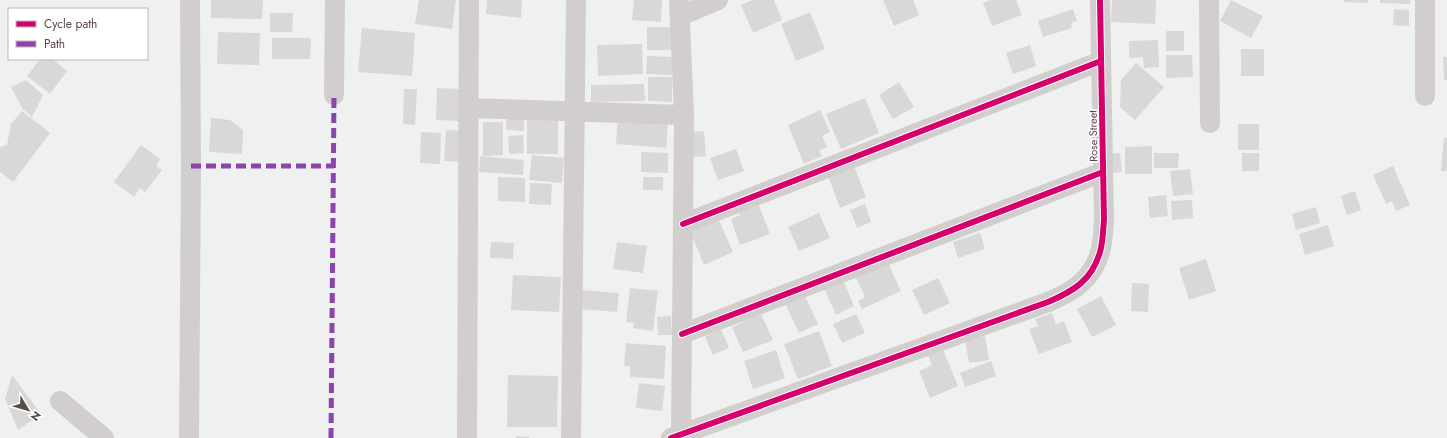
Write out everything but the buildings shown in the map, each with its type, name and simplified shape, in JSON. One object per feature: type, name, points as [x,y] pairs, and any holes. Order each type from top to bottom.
[{"type":"street","points":[[189,438],[191,166],[190,0]]},
{"type":"street","points":[[334,95],[335,0]]},
{"type":"street","points":[[467,438],[469,0]]},
{"type":"street","points":[[571,438],[576,111],[576,0]]},
{"type":"street","points":[[676,436],[682,334],[684,115],[679,8],[718,0]]},
{"type":"street","name":"Rose Street","points":[[676,436],[1048,302],[1070,292],[1083,282],[1093,270],[1101,251],[1104,220],[1100,0]]},
{"type":"street","points":[[1209,0],[1210,123]]},
{"type":"street","points":[[1425,0],[1425,96]]},
{"type":"street","points":[[683,224],[1101,61]]},
{"type":"street","points":[[468,108],[684,115]]},
{"type":"street","points":[[682,334],[1103,172]]},
{"type":"street","points":[[60,401],[104,438]]},
{"type":"marked path","points":[[331,438],[334,95]]},
{"type":"marked path","points":[[191,166],[334,166]]},
{"type":"cycle path","points":[[671,438],[1048,302],[1074,289],[1087,277],[1097,262],[1100,252],[1104,220],[1100,0]]},
{"type":"cycle path","points":[[683,224],[1101,61]]},
{"type":"cycle path","points":[[682,334],[1103,172]]}]
